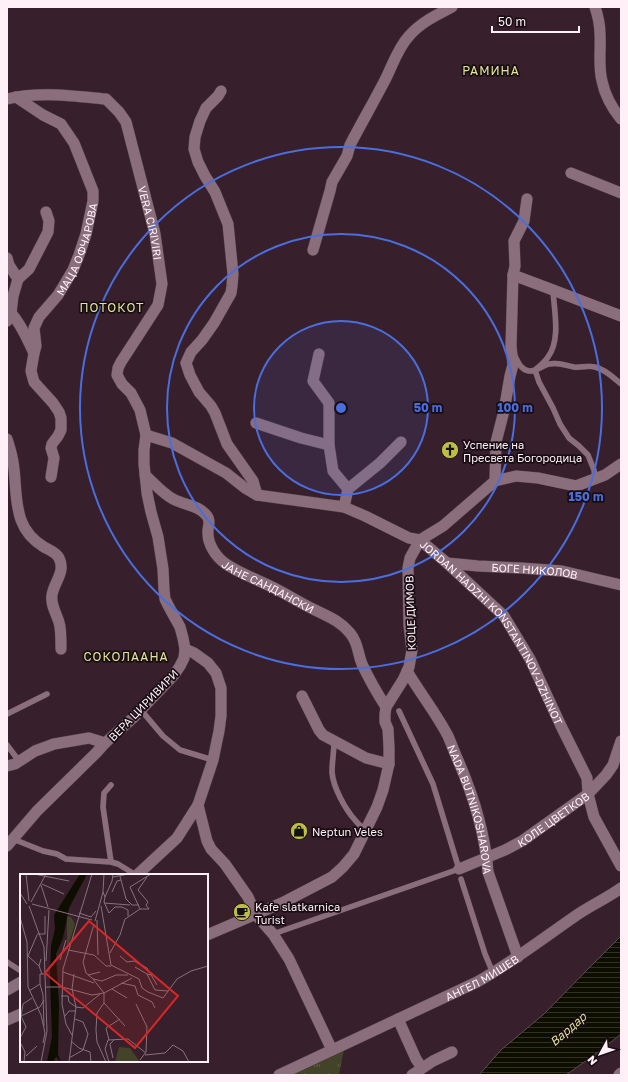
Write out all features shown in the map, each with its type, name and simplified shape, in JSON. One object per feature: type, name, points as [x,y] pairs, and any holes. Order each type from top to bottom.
[{"type":"street","points":[[428,7],[430,18]]},
{"type":"street","points":[[313,250],[332,182],[348,156],[350,145],[385,81],[401,46],[409,35],[421,24],[452,7]]},
{"type":"street","points":[[595,7],[599,20],[600,67],[602,81],[606,95],[621,120]]},
{"type":"street","points":[[221,91],[206,108],[195,137],[194,149],[202,169],[215,192],[228,224],[233,274],[232,286],[231,293],[214,323],[191,352],[186,363],[190,375],[199,392],[215,413],[228,444],[253,481],[257,494]]},
{"type":"street","name":"VERA CIRIVIRI","points":[[12,98],[54,95],[106,99],[119,112],[126,122],[155,234],[162,284],[158,305],[121,362],[117,375],[122,384],[131,393],[140,410],[146,435]]},
{"type":"street","name":"МАЦА ОФЧАРОВА","points":[[12,98],[61,124],[74,143],[93,191],[93,201],[86,234],[73,270],[58,295],[39,317],[34,328],[36,346],[31,372],[34,382],[53,403],[61,418],[61,430],[51,448],[54,458],[52,477]]},
{"type":"street","points":[[571,173],[621,193]]},
{"type":"street","points":[[495,481],[496,442],[505,407],[513,365],[511,346],[513,275],[515,266],[514,241],[524,221],[527,199]]},
{"type":"street","points":[[34,353],[17,320],[9,317],[18,279],[29,269],[48,232],[49,221],[46,212]]},
{"type":"street","points":[[7,258],[9,265],[18,279]]},
{"type":"street","points":[[513,275],[621,316]]},
{"type":"street","points":[[318,354],[313,381],[328,403],[329,445],[333,471],[348,489]]},
{"type":"street","points":[[256,423],[301,438],[329,445]]},
{"type":"street","points":[[138,874],[177,838],[198,805],[213,760],[221,716],[221,688],[216,673],[208,663],[194,653],[185,649],[180,627],[165,599],[163,569],[158,537],[150,507],[145,475],[144,450],[146,435]]},
{"type":"street","name":"JORDAN HADZHI KONSTANTINOV-DZHINOT","points":[[146,435],[172,443],[226,473],[245,488],[257,494],[344,507],[409,538],[420,540],[447,563],[504,616],[530,659],[587,778],[588,794],[594,817],[621,866]]},
{"type":"street","points":[[7,439],[14,467],[17,503],[24,528],[43,546],[59,557],[61,565],[60,577],[54,588],[51,601],[58,617],[61,649]]},
{"type":"street","points":[[344,507],[348,489],[380,463],[401,442]]},
{"type":"street","points":[[420,540],[443,526],[495,481],[516,476],[538,478],[576,486],[604,475],[621,464]]},
{"type":"street","name":"ЈАНЕ САНДАНСКИ","points":[[145,475],[173,499],[192,505],[204,512],[209,520],[209,541],[215,553],[227,565],[335,619],[343,626],[354,639],[358,647],[362,663],[386,707]]},
{"type":"street","name":"КОЦЕ ДИМОВ","points":[[386,707],[403,680],[409,667],[412,650],[409,625],[408,568],[410,558],[420,540]]},
{"type":"street","name":"БОГЕ НИКОЛОВ","points":[[447,563],[562,571],[621,584]]},
{"type":"street","name":"ВЕРА ЦИРИВИРИ","points":[[10,843],[37,811],[105,743],[141,710],[174,675],[184,658],[185,649]]},
{"type":"street","name":"NADA BUTNIKOSHAROVA","points":[[407,671],[448,736],[467,781],[479,823],[487,858],[488,872],[518,957]]},
{"type":"street","points":[[302,696],[321,733],[366,758],[388,764]]},
{"type":"street","points":[[208,936],[284,902],[332,876],[343,867],[354,854],[377,807],[383,790],[388,764],[389,747],[388,729],[385,722],[386,707]]},
{"type":"street","points":[[7,766],[15,764],[35,751],[54,744],[89,738],[105,743]]},
{"type":"street","name":"КОЛЕ ЦВЕТКОВ","points":[[460,874],[487,858],[522,841],[588,794],[606,775],[613,765],[621,741]]},
{"type":"street","points":[[198,805],[207,841],[211,849],[225,864],[248,897],[256,915],[273,934],[289,959],[332,1050]]},
{"type":"street","name":"АНГЕЛ МИШЕВ","points":[[279,1075],[493,973],[575,916],[621,888]]},
{"type":"street","points":[[7,990],[20,983]]},
{"type":"street","points":[[7,1020],[20,1014]]},
{"type":"street","points":[[398,1019],[416,1059],[422,1068]]},
{"type":"street","points":[[412,1075],[452,1052]]},
{"type":"lane","points":[[535,370],[548,357],[556,341],[553,290]]},
{"type":"lane","points":[[512,352],[521,367],[530,371],[548,364],[557,363],[582,368],[595,366],[621,384]]},
{"type":"lane","points":[[535,370],[539,382],[560,424],[570,438],[588,455],[594,470],[595,478]]},
{"type":"lane","points":[[7,714],[46,694]]},
{"type":"lane","points":[[141,710],[163,736],[180,750],[213,760]]},
{"type":"lane","points":[[399,711],[432,784],[485,954],[493,973]]},
{"type":"lane","points":[[334,741],[332,773],[336,785],[349,813],[366,831]]},
{"type":"lane","points":[[7,745],[19,760]]},
{"type":"lane","points":[[111,785],[104,793],[102,807],[111,862]]},
{"type":"lane","points":[[10,843],[56,854],[66,859],[111,862],[118,864],[135,874]]},
{"type":"lane","points":[[273,934],[460,874]]},
{"type":"lane","points":[[7,962],[20,970]]},
{"type":"green space","points":[[344,1049],[339,1075],[290,1075]]},
{"type":"water","name":"Вардар","points":[[621,936],[621,1034],[566,1075],[479,1075],[501,1050],[544,1014]]},
{"type":"place","name":"Успение на Пресвета Богородица","points":[[450,450]]},
{"type":"place","name":"Neptun Veles","points":[[299,831]]},
{"type":"place","name":"Kafe slatkarnica Turist","points":[[242,912]]},
{"type":"district","name":"РАМИНА","points":[[491,70]]},
{"type":"district","name":"ПОТОКОТ","points":[[112,307]]},
{"type":"district","name":"СОКОЛААНА","points":[[126,656]]}]
